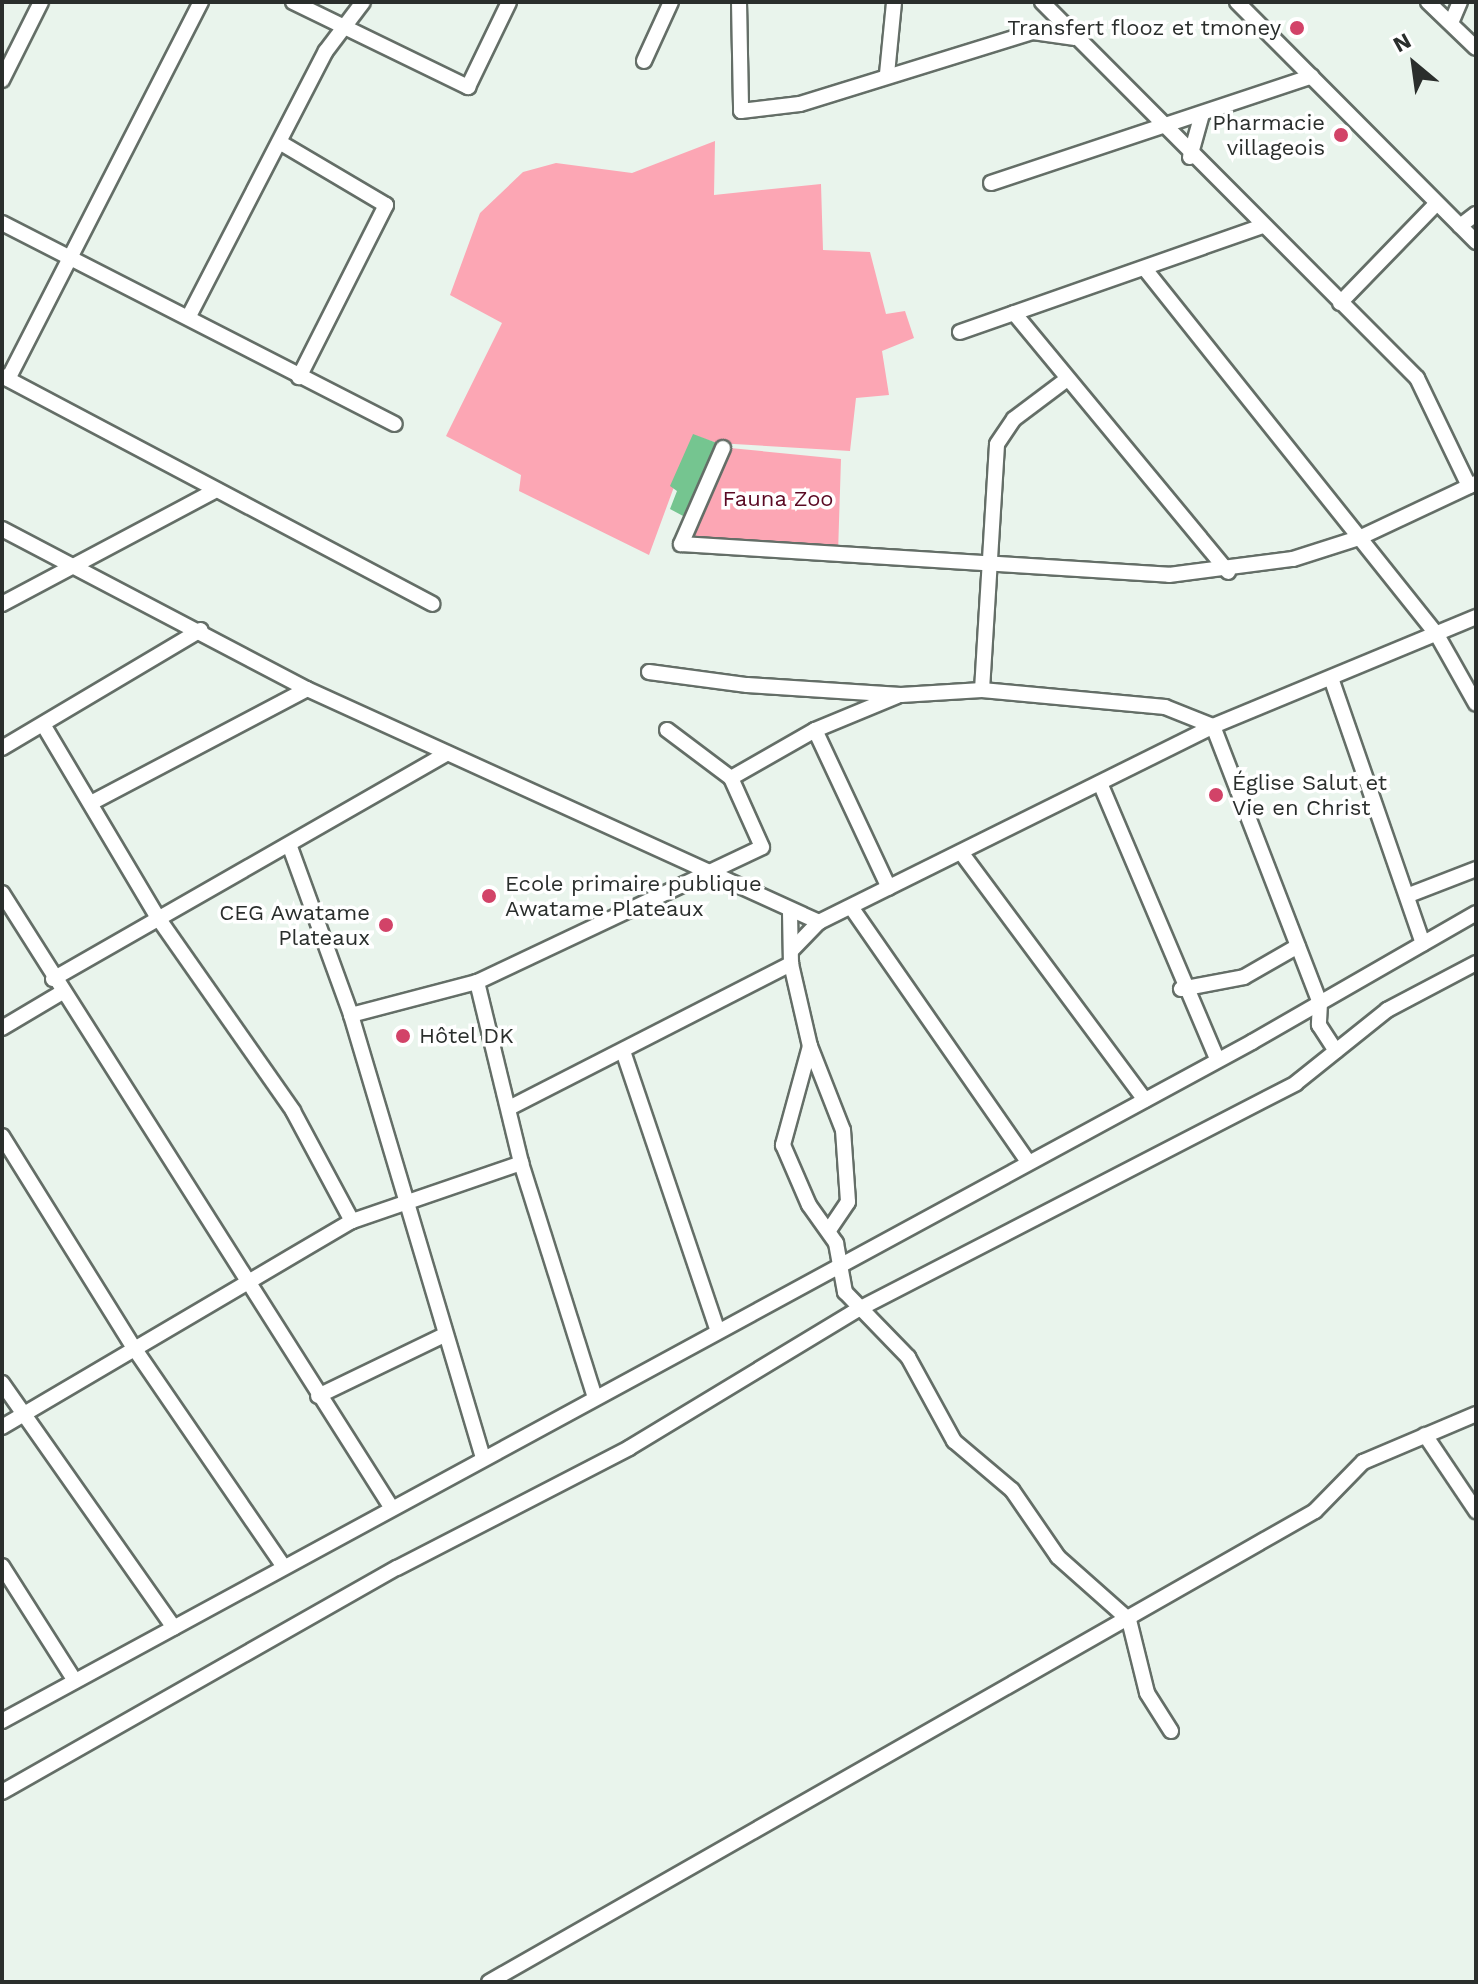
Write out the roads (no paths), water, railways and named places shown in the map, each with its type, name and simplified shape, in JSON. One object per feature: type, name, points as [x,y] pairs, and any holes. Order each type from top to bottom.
[{"type":"street","points":[[2,80],[41,2]]},
{"type":"street","points":[[201,2],[5,378],[213,492],[432,604]]},
{"type":"street","points":[[293,2],[468,87],[509,2]]},
{"type":"street","points":[[189,316],[281,143],[345,28],[363,2]]},
{"type":"street","points":[[644,61],[671,2]]},
{"type":"street","points":[[739,2],[741,111],[765,113],[1033,32],[1074,38]]},
{"type":"street","points":[[887,74],[894,2]]},
{"type":"street","points":[[723,448],[681,544],[994,563],[1228,572],[1359,538],[1472,484],[1428,392],[1190,157],[1042,2]]},
{"type":"street","points":[[1237,2],[1435,205],[1476,242]]},
{"type":"street","points":[[1428,2],[1476,48]]},
{"type":"street","points":[[1451,23],[1460,2]]},
{"type":"street","points":[[991,183],[1312,76]]},
{"type":"street","points":[[1190,157],[1202,114]]},
{"type":"street","points":[[281,143],[386,205],[299,377]]},
{"type":"street","points":[[1340,303],[1435,205]]},
{"type":"street","points":[[1460,226],[1476,214]]},
{"type":"street","points":[[2,223],[189,316],[299,377],[394,424]]},
{"type":"street","points":[[960,332],[1263,226]]},
{"type":"street","points":[[1145,269],[1436,633],[1476,704]]},
{"type":"street","points":[[1014,313],[1228,572]]},
{"type":"street","points":[[982,690],[994,563],[997,444],[1014,419],[1067,379]]},
{"type":"street","points":[[2,604],[213,492]]},
{"type":"street","points":[[2,529],[79,564],[307,689],[710,876],[819,922]]},
{"type":"street","points":[[509,1108],[624,1054],[791,958],[819,922],[963,855],[1213,726],[1476,617]]},
{"type":"street","points":[[2,748],[44,726],[201,630]]},
{"type":"street","points":[[649,672],[901,695],[982,690],[1165,707],[1213,726],[1320,1003],[1319,1025],[1336,1051]]},
{"type":"street","points":[[1331,678],[1409,895],[1423,943]]},
{"type":"street","points":[[91,803],[307,689]]},
{"type":"street","points":[[731,778],[815,730],[901,695]]},
{"type":"street","points":[[44,726],[156,915],[285,1099],[352,1221]]},
{"type":"street","points":[[351,1015],[477,982],[710,876],[762,847],[731,778],[667,730]]},
{"type":"street","points":[[815,730],[889,888]]},
{"type":"street","points":[[53,979],[156,915],[290,847],[447,753]]},
{"type":"street","points":[[1100,783],[1181,989],[1217,1059]]},
{"type":"street","points":[[290,847],[351,1015],[406,1200],[442,1336],[483,1457]]},
{"type":"street","points":[[963,855],[1145,1100]]},
{"type":"street","points":[[1409,895],[1476,869]]},
{"type":"street","points":[[2,893],[61,993],[247,1278],[318,1396],[391,1507]]},
{"type":"street","points":[[851,907],[1027,1160]]},
{"type":"street","points":[[790,912],[791,958],[810,1046],[843,1130],[848,1202],[829,1230]]},
{"type":"street","points":[[2,1721],[840,1260],[1145,1100],[1476,913]]},
{"type":"street","points":[[1181,989],[1244,977],[1298,946]]},
{"type":"street","points":[[2,1792],[397,1568],[665,1428],[857,1310],[1172,1150],[1296,1083],[1387,1010],[1476,963]]},
{"type":"street","points":[[477,982],[521,1163],[594,1395]]},
{"type":"street","points":[[2,1028],[61,993]]},
{"type":"street","points":[[810,1046],[783,1145],[809,1205],[829,1230],[840,1260],[845,1292],[857,1310],[908,1357],[954,1441],[1012,1490],[1058,1557],[1129,1620],[1147,1693],[1171,1731]]},
{"type":"street","points":[[624,1054],[717,1328]]},
{"type":"street","points":[[2,1136],[134,1348],[284,1567]]},
{"type":"street","points":[[2,1427],[247,1278],[352,1221],[521,1163]]},
{"type":"street","points":[[318,1396],[442,1336]]},
{"type":"street","points":[[2,1383],[22,1416],[174,1628]]},
{"type":"street","points":[[489,1982],[1129,1620],[1315,1511],[1363,1462],[1476,1414]]},
{"type":"street","points":[[1425,1435],[1476,1511]]},
{"type":"street","points":[[2,1566],[75,1681]]},
{"type":"place","name":"Transfert flooz et tmoney","points":[[1297,28]]},
{"type":"place","name":"Pharmacie villageois","points":[[1341,135]]},
{"type":"place","name":"Église Salut et Vie en Christ","points":[[1216,795]]},
{"type":"place","name":"Ecole primaire publique Awatame Plateaux","points":[[489,896]]},
{"type":"place","name":"CEG Awatame Plateaux","points":[[386,925]]},
{"type":"place","name":"Hôtel DK","points":[[403,1036]]},
{"type":"park label","name":"Fauna Zoo","points":[[778,499]]}]
